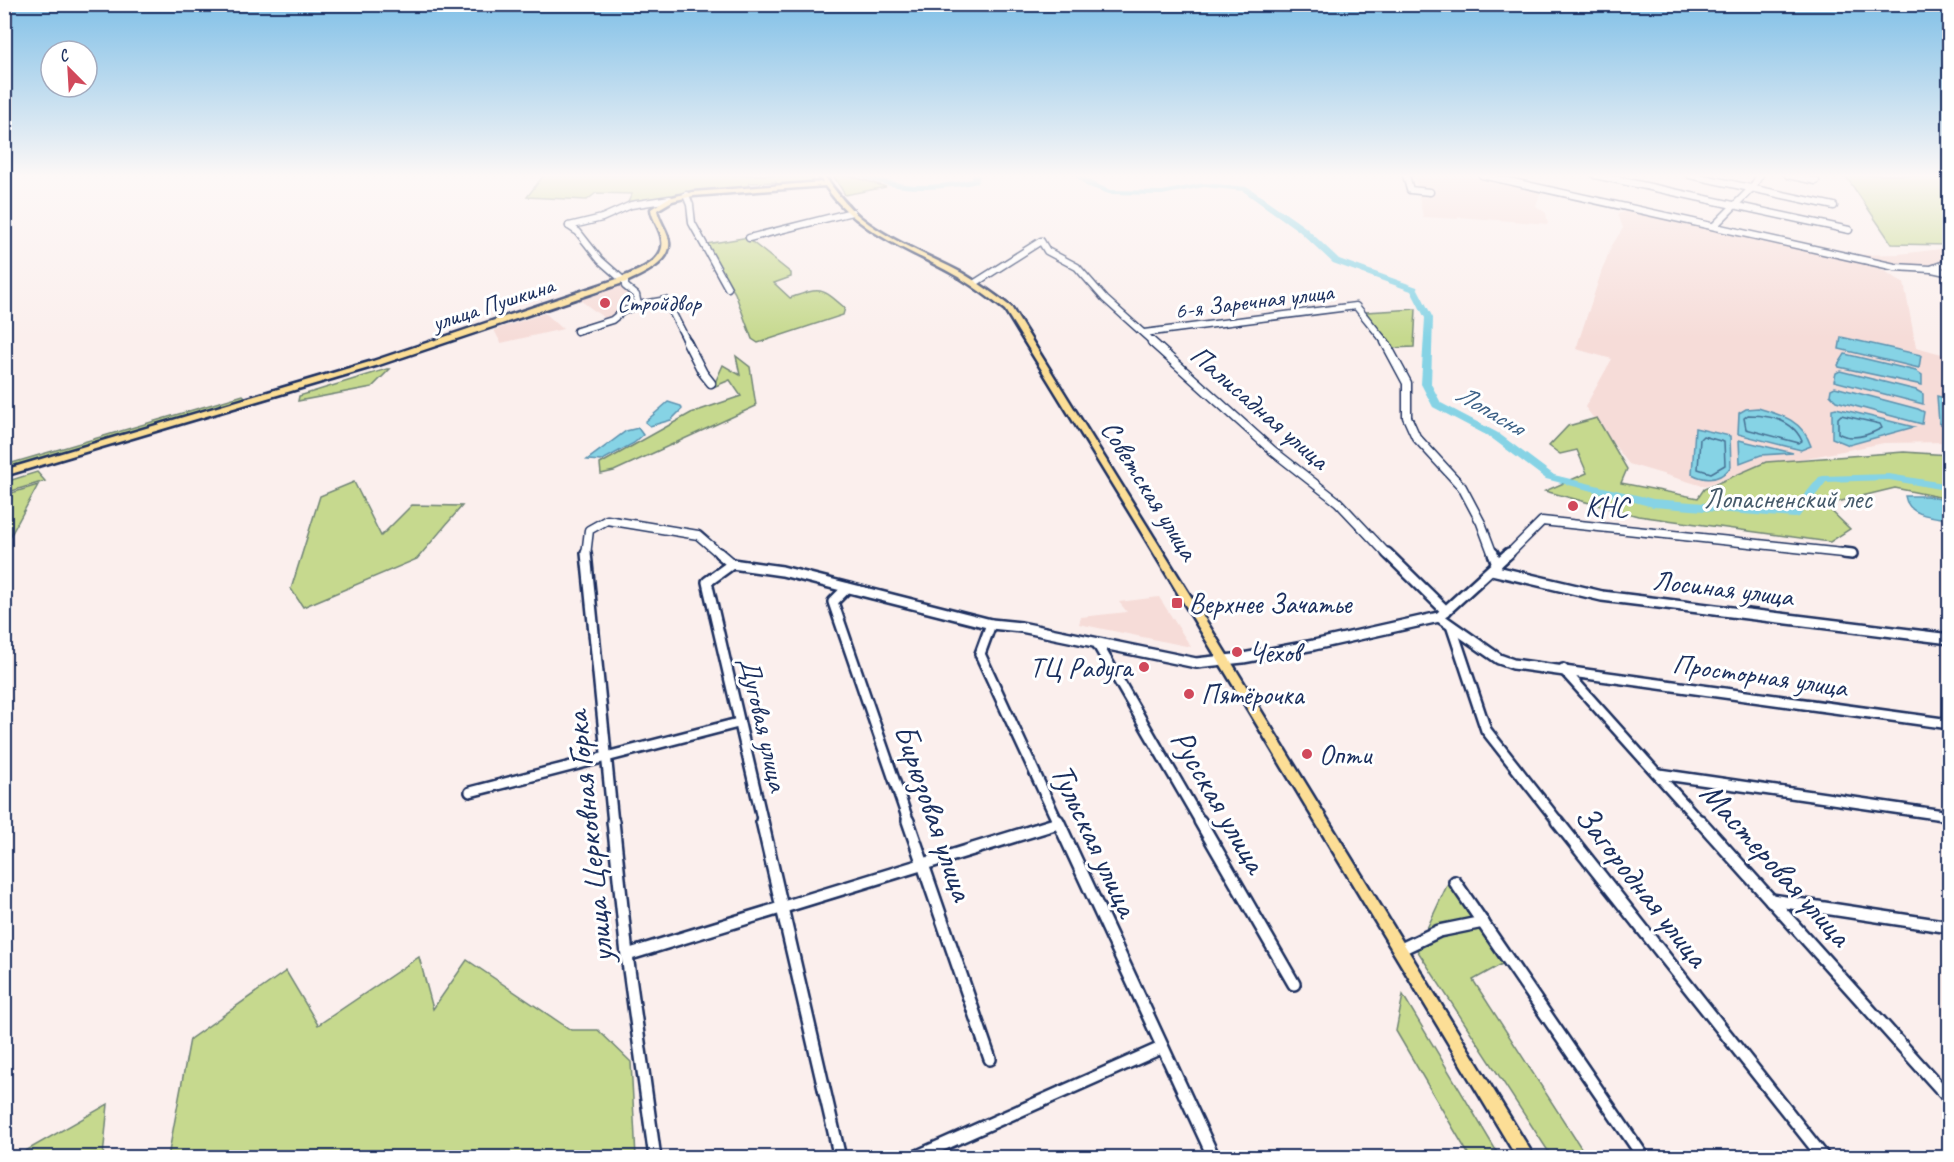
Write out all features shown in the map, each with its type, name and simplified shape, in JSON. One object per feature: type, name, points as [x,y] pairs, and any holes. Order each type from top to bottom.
[{"type":"main road","name":"улица Пушкина","points":[[4,473],[376,363],[622,280],[644,270],[663,254],[666,247],[661,229]]},
{"type":"main road","name":"Советская улица","points":[[876,229],[995,296],[1008,309],[1527,1158]]},
{"type":"street","points":[[574,229],[600,260],[636,295],[638,305]]},
{"type":"street","points":[[695,229],[728,288]]},
{"type":"street","points":[[749,238],[784,229]]},
{"type":"street","points":[[1728,229],[1895,267],[1931,269],[1950,273]]},
{"type":"street","name":"Палисадная улица","points":[[975,284],[1041,241],[1047,251],[1077,267],[1105,299],[1273,451],[1338,502],[1442,614],[1452,628]]},
{"type":"street","points":[[1931,269],[1950,262]]},
{"type":"street","points":[[577,331],[612,321],[622,312],[638,305],[666,300],[703,373],[711,383]]},
{"type":"street","name":"6-я Заречная улица","points":[[1144,333],[1356,306],[1386,343],[1407,383],[1407,417],[1416,437],[1462,487],[1481,523],[1494,568]]},
{"type":"street","name":"улица Церковная Горка","points":[[655,1158],[627,955],[586,556],[590,530],[607,520],[698,535],[732,564]]},
{"type":"street","points":[[732,564],[782,571],[991,624],[1021,627],[1098,645],[1196,663],[1225,661],[1314,645],[1442,614],[1542,521],[1852,554]]},
{"type":"street","name":"Дуговая улица","points":[[732,564],[707,582],[840,1158]]},
{"type":"street","name":"Лосиная улица","points":[[1494,568],[1602,596],[1950,639]]},
{"type":"street","name":"Бирюзовая улица","points":[[847,588],[833,602],[990,1059]]},
{"type":"street","name":"Тульская улица","points":[[991,624],[980,654],[1214,1158]]},
{"type":"street","name":"Просторная улица","points":[[1452,628],[1499,659],[1513,664],[1563,669],[1950,724]]},
{"type":"street","name":"Загородная улица","points":[[1452,628],[1486,730],[1734,1047],[1824,1158]]},
{"type":"street","name":"Русская улица","points":[[1098,645],[1294,984]]},
{"type":"street","name":"Мастеровая улица","points":[[1563,669],[1947,1096]]},
{"type":"street","points":[[470,792],[738,723]]},
{"type":"street","points":[[1659,774],[1950,816]]},
{"type":"street","points":[[627,955],[1058,823]]},
{"type":"street","points":[[1455,882],[1644,1158]]},
{"type":"street","points":[[1771,900],[1950,927]]},
{"type":"street","points":[[1399,950],[1439,931],[1483,921]]},
{"type":"street","points":[[914,1158],[1161,1048]]},
{"type":"shaded area","points":[[1622,229],[1713,229],[1878,267],[1904,283],[1916,347],[1949,356],[1949,442],[1884,443],[1770,465],[1703,486],[1629,464],[1585,407],[1612,359],[1576,349],[1611,247]]},
{"type":"shaded area","points":[[1941,249],[1950,254],[1949,260],[1935,264],[1893,266],[1855,257],[1859,255],[1899,254]]},
{"type":"shaded area","name":"Стройдвор","points":[[620,285],[632,296],[626,305],[611,316],[604,318],[580,300]]},
{"type":"shaded area","points":[[545,313],[563,329],[501,343],[494,330]]},
{"type":"shaded area","points":[[1159,597],[1191,647],[1079,624],[1081,617],[1127,612],[1119,602]]},
{"type":"green space","points":[[1882,229],[1949,229],[1949,245],[1892,244]]},
{"type":"green space","points":[[747,238],[791,273],[791,277],[774,283],[790,298],[820,291],[831,296],[845,308],[843,315],[758,343],[752,339],[735,293],[706,244]]},
{"type":"green space","points":[[1416,309],[1414,347],[1391,348],[1366,312]]},
{"type":"green space","points":[[736,356],[750,367],[756,406],[614,471],[601,474],[600,464],[691,413],[741,396],[730,380],[713,387],[723,365],[740,375]]},
{"type":"green space","points":[[390,369],[372,387],[298,401],[299,396]]},
{"type":"green space","points":[[243,395],[247,399],[5,470],[5,465]]},
{"type":"green space","name":"Лопасненский лес","points":[[1597,418],[1627,469],[1621,483],[1698,498],[1704,489],[1766,462],[1904,452],[1949,455],[1949,499],[1895,488],[1825,505],[1850,529],[1830,542],[1638,516],[1545,491],[1587,473],[1577,450],[1560,454],[1549,446],[1568,426]]},
{"type":"green space","points":[[37,472],[45,481],[5,493],[5,482]]},
{"type":"green space","points":[[354,482],[381,536],[412,505],[462,506],[417,559],[303,607],[291,589],[320,496]]},
{"type":"green space","points":[[38,485],[5,546],[5,495]]},
{"type":"green space","points":[[1449,881],[1504,963],[1473,980],[1587,1157],[1552,1157],[1417,950]]},
{"type":"green space","points":[[419,957],[433,1009],[467,960],[571,1030],[598,1030],[631,1062],[636,1157],[168,1157],[190,1039],[286,971],[318,1025]]},
{"type":"green space","points":[[1403,995],[1500,1157],[1470,1157],[1396,1031]]},
{"type":"green space","points":[[108,1104],[103,1157],[15,1157]]},
{"type":"water","points":[[1841,337],[1921,355],[1919,368],[1839,349]]},
{"type":"water","points":[[1845,354],[1916,371],[1922,375],[1922,385],[1839,367]]},
{"type":"water","points":[[1840,371],[1916,390],[1923,394],[1923,404],[1834,381],[1836,373]]},
{"type":"water","points":[[1835,387],[1918,409],[1924,412],[1922,424],[1836,401],[1830,395],[1831,389]]},
{"type":"water","points":[[1937,396],[1949,399],[1949,428],[1939,423]]},
{"type":"water","points":[[668,402],[681,406],[682,409],[671,420],[650,426],[645,422]]},
{"type":"water","points":[[1758,408],[1783,416],[1797,424],[1811,446],[1801,450],[1738,434],[1739,413],[1746,409]]},
{"type":"water","points":[[1836,408],[1914,427],[1849,445],[1832,438],[1832,409]]},
{"type":"water","points":[[638,428],[643,435],[634,443],[601,461],[587,460],[626,431]]},
{"type":"water","points":[[1695,428],[1730,436],[1731,467],[1722,475],[1708,479],[1692,474]]},
{"type":"water","points":[[1739,440],[1793,453],[1761,455],[1740,463]]},
{"type":"water","points":[[1905,496],[1927,496],[1949,501],[1949,519],[1916,512],[1907,503]]},
{"type":"waterway","name":"Лопасня","points":[[1302,229],[1336,261],[1414,289],[1429,318],[1426,384],[1437,405],[1494,435],[1550,477],[1653,503],[1795,514],[1823,479],[1889,477],[1950,488]]},
{"type":"place","name":"Стройдвор","points":[[605,303]]},
{"type":"place","name":"КНС","points":[[1573,506]]},
{"type":"place","name":"Верхнее Зачатье","points":[[1177,603]]},
{"type":"place","name":"Чехов","points":[[1237,652]]},
{"type":"place","name":"ТЦ Радуга","points":[[1144,667]]},
{"type":"place","name":"Пятёрочка","points":[[1189,694]]},
{"type":"place","name":"Опти","points":[[1307,754]]}]
